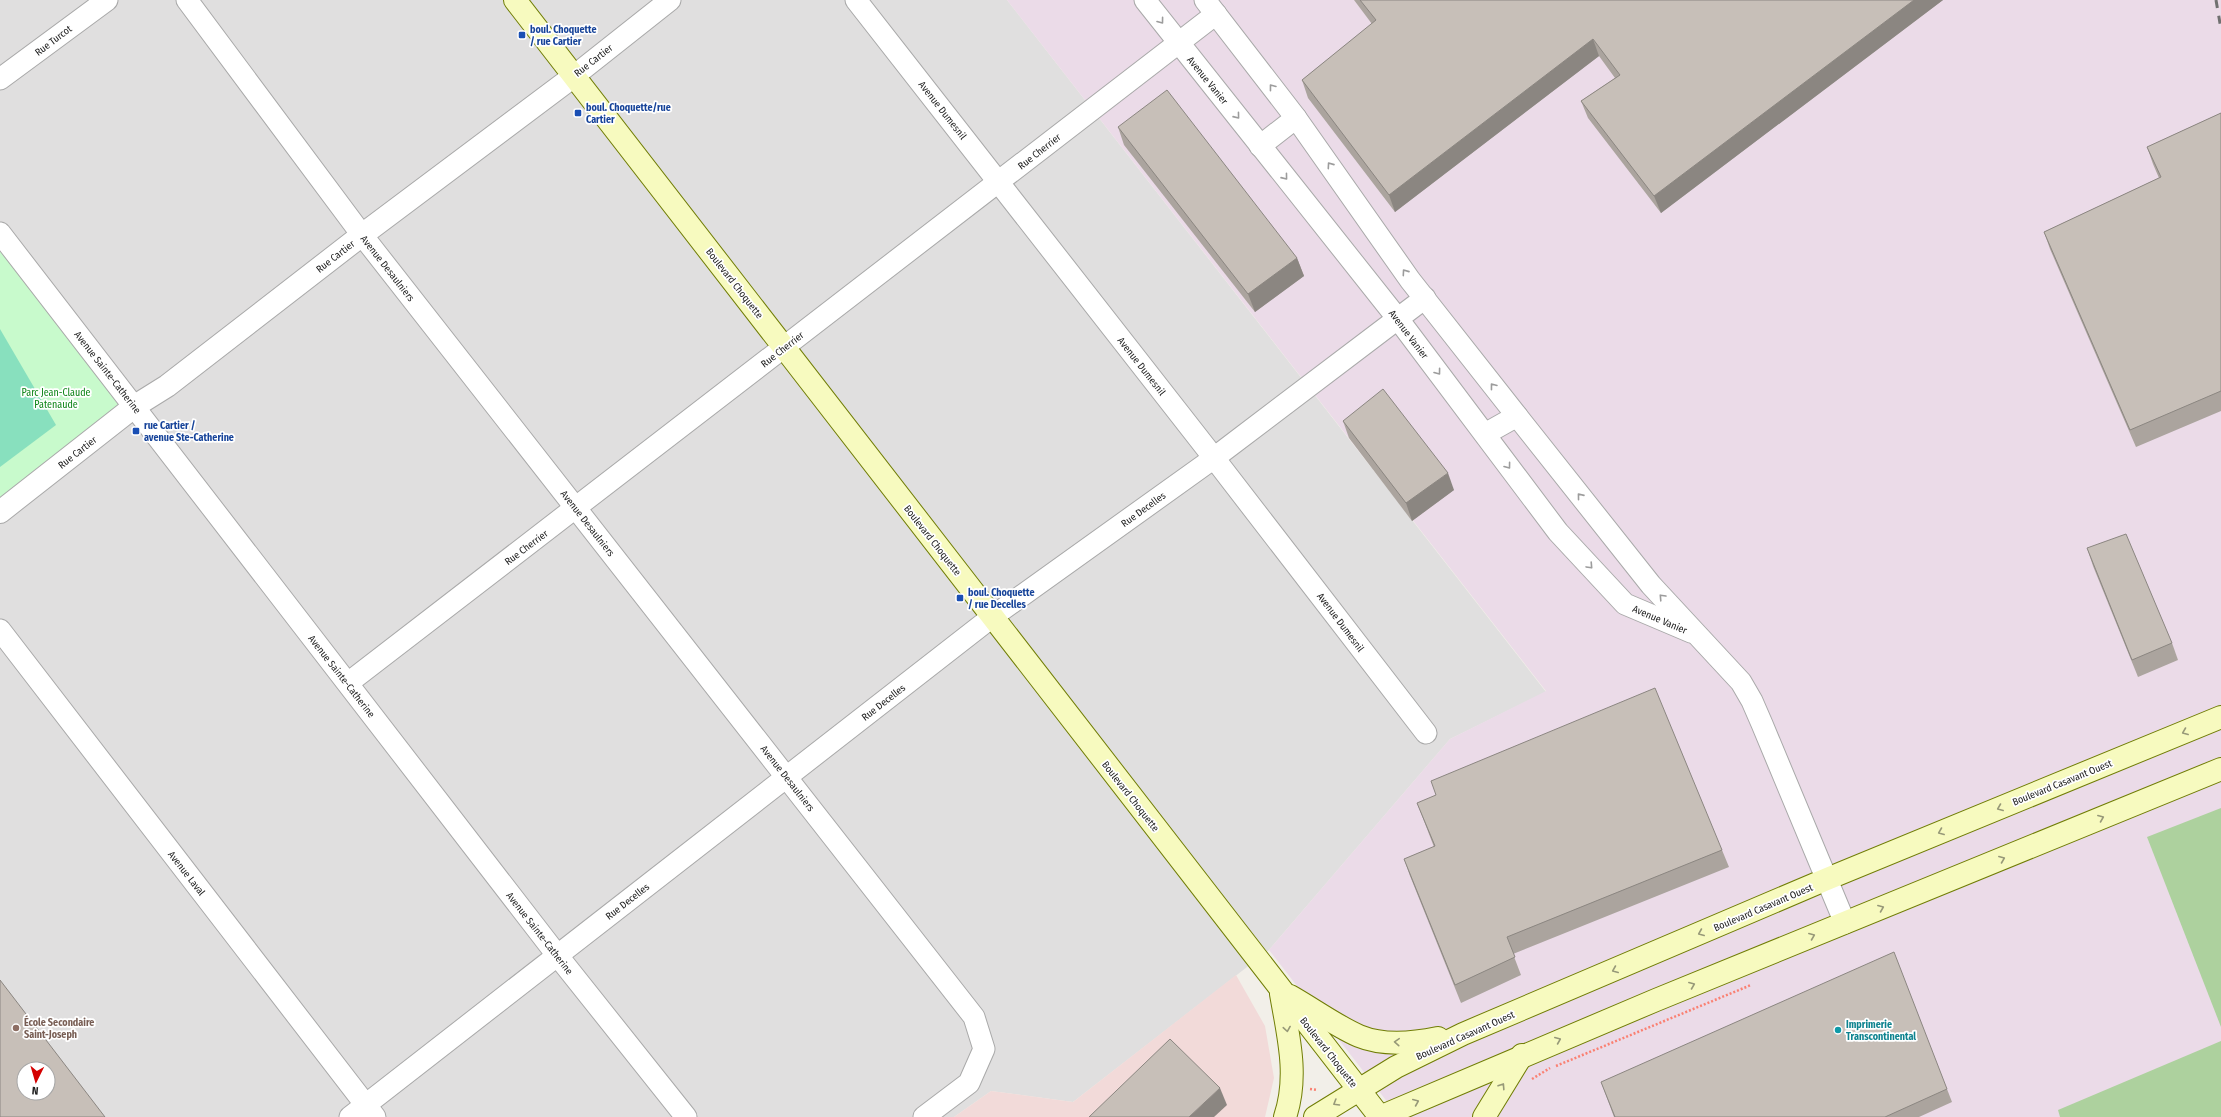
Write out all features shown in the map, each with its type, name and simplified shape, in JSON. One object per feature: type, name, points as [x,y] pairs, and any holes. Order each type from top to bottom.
[{"type":"main road","name":"Boulevard Choquette","points":[[515,0],[1380,1117]]},
{"type":"main road","name":"Boulevard Casavant Ouest","points":[[1315,1117],[1396,1067],[1463,1034],[1827,879],[2221,717]]},
{"type":"main road","points":[[1380,1117],[1522,1055],[2221,769]]},
{"type":"main road","points":[[1281,990],[1360,1036],[1380,1040],[1413,1043],[1463,1034]]},
{"type":"main road","points":[[1281,990],[1293,1065],[1293,1082],[1285,1117]]},
{"type":"main road","points":[[1484,1117],[1522,1055]]},
{"type":"street","name":"Rue Turcot","points":[[0,80],[107,0]]},
{"type":"street","name":"Avenue Desaulniers","points":[[186,0],[362,235],[974,1017],[984,1048],[969,1083],[924,1117]]},
{"type":"street","name":"Rue Cartier","points":[[0,512],[135,406],[173,382],[362,235],[574,76],[670,0]]},
{"type":"street","name":"Avenue Dumesnil","points":[[856,0],[1214,458],[1426,733]]},
{"type":"street","name":"Avenue Vanier","points":[[1145,0],[1398,319],[1558,532],[1626,604],[1698,636]]},
{"type":"street","name":"Rue Cherrier","points":[[348,684],[785,348],[1178,42],[1210,7]]},
{"type":"street","name":"Avenue Vanier","points":[[1210,7],[1296,118],[1425,298],[1517,416],[1651,585],[1741,682],[1752,701],[1845,922]]},
{"type":"street","points":[[1260,146],[1296,118]]},
{"type":"street","name":"Avenue Sainte-Catherine","points":[[0,233],[135,406],[557,955],[686,1117]]},
{"type":"street","name":"Rue Decelles","points":[[364,1113],[557,955],[992,617],[1214,458],[1425,298]]},
{"type":"street","points":[[1485,434],[1517,416]]},
{"type":"street","name":"Avenue Laval","points":[[0,630],[364,1113]]},
{"type":"shaded area","points":[[0,0],[1007,0],[1546,692],[1450,739],[1269,950],[1073,1102],[991,1091],[954,1117],[100,1117],[0,986]]},
{"type":"shaded area","points":[[1007,0],[2221,0],[2221,1117],[1399,1117],[1269,950],[1450,739],[1546,691]]},
{"type":"shaded area","points":[[1236,975],[1265,1026],[1274,1078],[1265,1117],[954,1117],[991,1091],[1073,1102]]},
{"type":"green space","name":"Parc Jean-Claude Patenaude","points":[[0,236],[135,406],[0,512]]},
{"type":"green space","points":[[0,329],[56,425],[0,467]]},
{"type":"green space","points":[[2221,808],[2221,1027],[2147,837]]},
{"type":"green space","points":[[2221,1041],[2221,1117],[2060,1117],[2058,1110]]},
{"type":"building","points":[[1360,0],[1914,0],[1654,196],[1581,101],[1620,75],[1593,39],[1389,195],[1302,80],[1376,20]]},
{"type":"building","points":[[1167,90],[1297,258],[1248,294],[1118,127]]},
{"type":"building","points":[[2221,113],[2221,391],[2130,430],[2044,232],[2161,177],[2147,147]]},
{"type":"building","points":[[1383,389],[1448,473],[1406,503],[1343,421]]},
{"type":"building","points":[[2126,534],[2172,643],[2132,660],[2087,548]]},
{"type":"building","points":[[1655,688],[1722,850],[1507,937],[1515,957],[1455,985],[1404,859],[1435,846],[1417,803],[1436,795],[1431,781]]},
{"type":"building","name":"Imprimerie Transcontinental","points":[[1894,952],[1947,1089],[1885,1117],[1615,1117],[1601,1082]]},
{"type":"building","name":"École Secondaire Saint-Joseph","points":[[0,980],[105,1117],[0,1117]]},
{"type":"building","points":[[1170,1039],[1220,1088],[1189,1117],[1089,1117]]},
{"type":"railway","points":[[2216,0],[2221,29]]},
{"type":"place","name":"boul. Choquette / rue Cartier","points":[[522,35]]},
{"type":"place","name":"boul. Choquette/rue Cartier","points":[[578,113]]},
{"type":"place","name":"rue Cartier / avenue Ste-Catherine","points":[[136,431]]},
{"type":"place","name":"boul. Choquette / rue Decelles","points":[[960,598]]},
{"type":"place","name":"École Secondaire Saint-Joseph","points":[[16,1028]]},
{"type":"place","name":"Imprimerie Transcontinental","points":[[1838,1030]]}]
